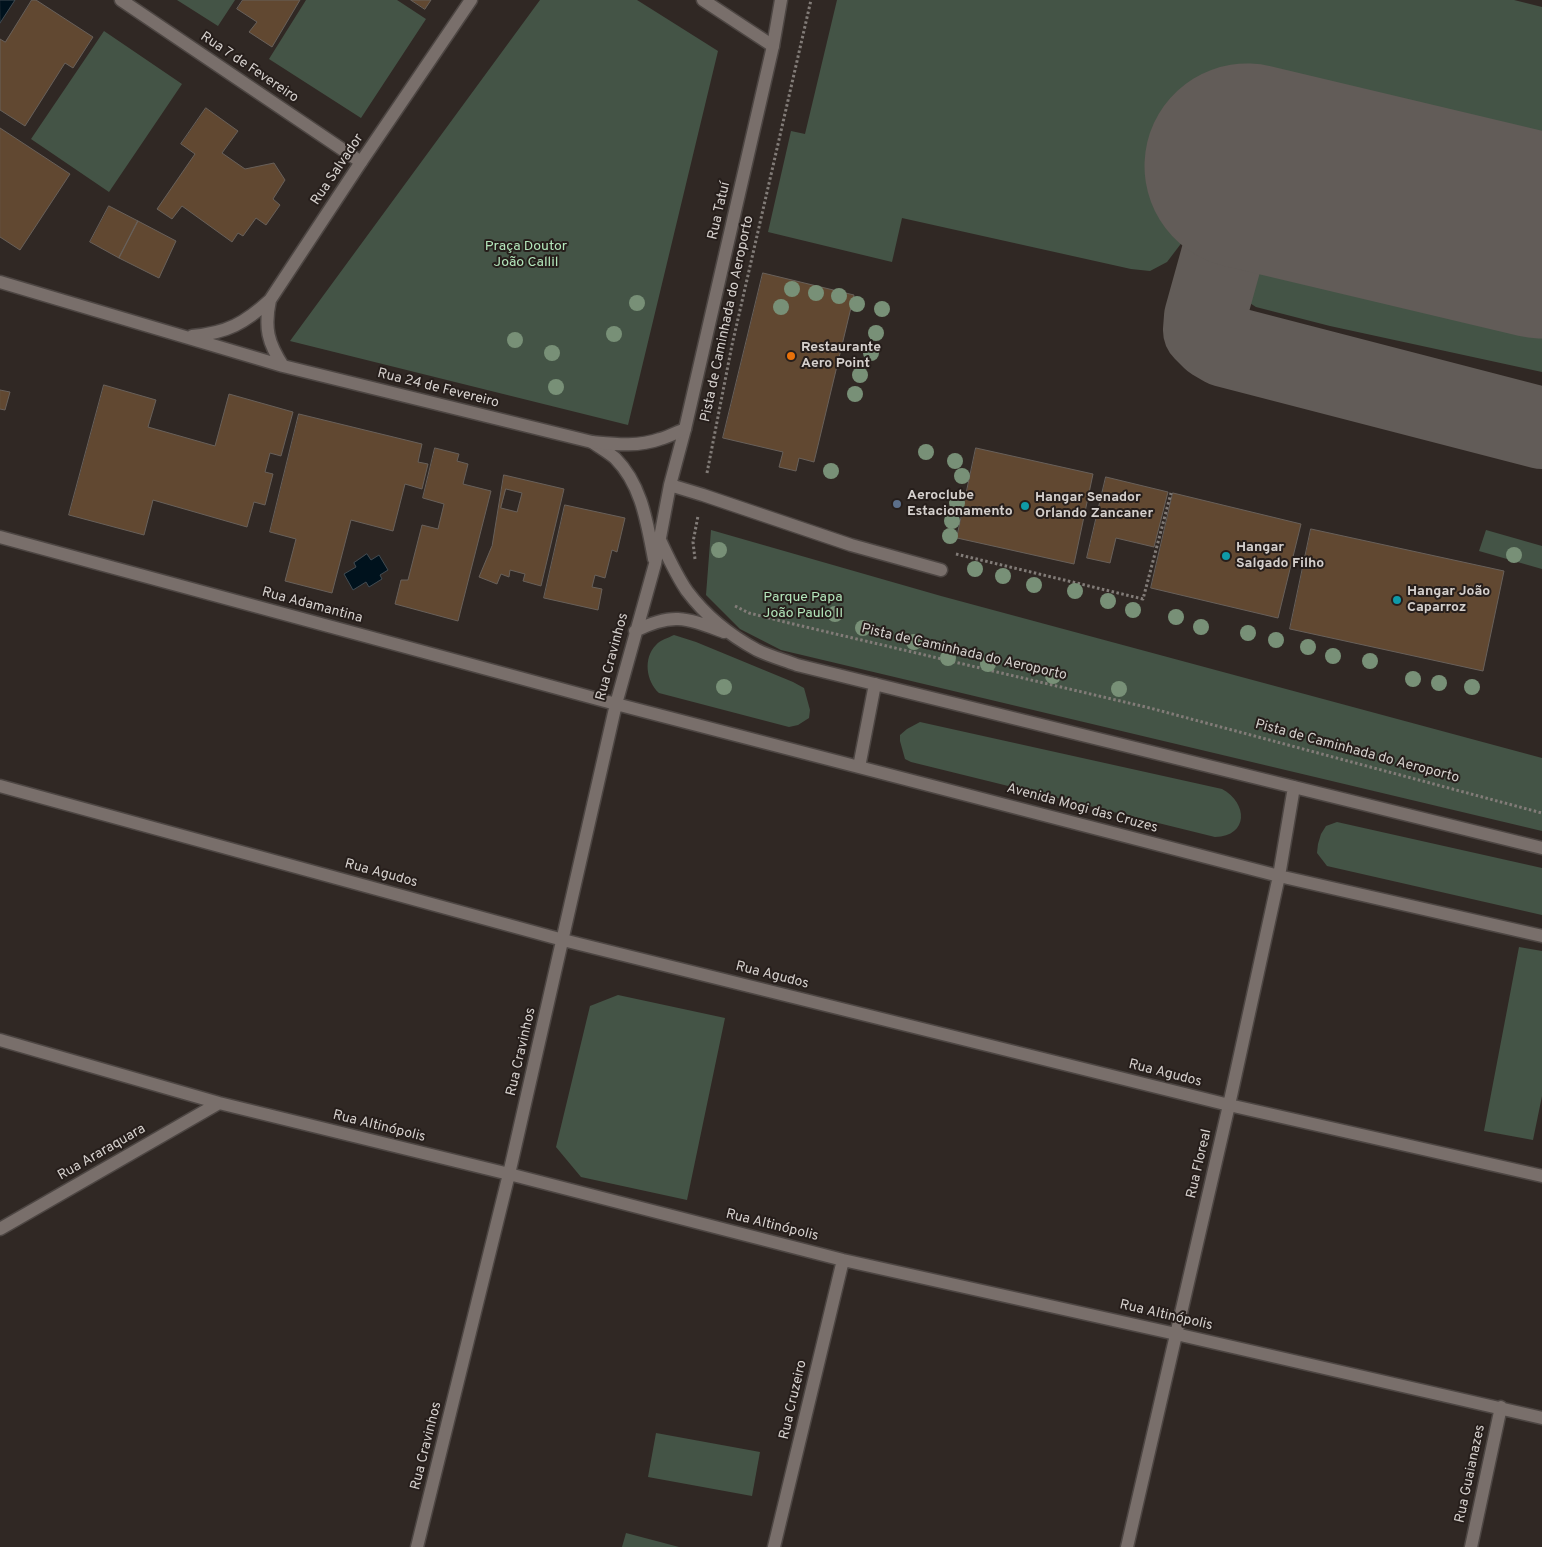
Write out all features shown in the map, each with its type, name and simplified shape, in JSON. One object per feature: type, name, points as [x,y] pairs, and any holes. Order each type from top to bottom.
[{"type":"street","name":"Rua 7 de Fevereiro","points":[[121,0],[361,162]]},
{"type":"street","name":"Rua Salvador","points":[[283,366],[274,352],[268,335],[266,317],[270,300],[471,0]]},
{"type":"street","points":[[703,0],[773,46]]},
{"type":"street","name":"Rua Tatuí","points":[[686,429],[773,46],[781,0]]},
{"type":"street","name":"Rua 24 de Fevereiro","points":[[0,282],[283,366],[592,442],[643,443],[659,440],[686,429]]},
{"type":"street","name":"Rua 24 de Fevereiro","points":[[184,336],[209,334],[232,328],[252,316],[270,300]]},
{"type":"street","name":"Rua Cravinhos","points":[[418,1547],[509,1174],[616,704],[654,564],[670,486],[686,429]]},
{"type":"street","name":"Rua Cravinhos","points":[[592,442],[613,457],[630,475],[638,493],[648,526],[654,564]]},
{"type":"street","points":[[670,486],[703,495],[851,545],[941,570]]},
{"type":"street","name":"Rua Adamantina","points":[[0,537],[616,704]]},
{"type":"street","points":[[660,540],[686,590],[702,609],[734,635],[758,651],[797,665],[1542,848]]},
{"type":"street","points":[[635,631],[652,622],[673,618],[696,622],[734,635]]},
{"type":"street","points":[[859,767],[875,684]]},
{"type":"street","name":"Avenida Mogi das Cruzes","points":[[616,704],[1279,876],[1542,936]]},
{"type":"street","name":"Rua Agudos","points":[[0,786],[563,940],[1229,1105],[1542,1176]]},
{"type":"street","name":"Rua Floreal","points":[[1127,1547],[1229,1105],[1279,876],[1294,787]]},
{"type":"street","name":"Rua Altinópolis","points":[[0,1040],[219,1103],[509,1174],[842,1260],[1501,1407],[1542,1418]]},
{"type":"street","name":"Rua Araraquara","points":[[0,1229],[219,1103]]},
{"type":"street","name":"Rua Cruzeiro","points":[[774,1547],[842,1260]]},
{"type":"street","name":"Rua Guaianazes","points":[[1470,1547],[1501,1407]]},
{"type":"path","name":"Pista de Caminhada do Aeroporto","points":[[695,565],[693,542],[732,345],[811,0]]},
{"type":"path","points":[[951,553],[1143,599],[1171,493]]},
{"type":"path","name":"Pista de Caminhada do Aeroporto","points":[[730,604],[749,613],[1150,708],[1542,812]]},
{"type":"green space","points":[[177,0],[235,0],[218,26]]},
{"type":"green space","points":[[306,0],[397,0],[426,19],[361,118],[269,59]]},
{"type":"green space","name":"Praça Doutor João Callil","points":[[540,0],[637,0],[718,51],[628,425],[290,341]]},
{"type":"green space","points":[[837,0],[1514,0],[1542,7],[1542,185],[1218,109],[1183,241],[1167,262],[1150,271],[1131,269],[902,218],[892,262],[768,232],[791,131],[805,134]]},
{"type":"green space","points":[[104,31],[182,84],[109,192],[31,139]]},
{"type":"green space","points":[[1267,218],[1283,220],[1542,281],[1542,372],[1330,326],[1256,307],[1242,298],[1234,269],[1235,254],[1250,229]]},
{"type":"green space","name":"Parque Papa João Paulo II","points":[[711,530],[941,596],[1542,758],[1542,831],[781,650],[740,629],[706,595]]},
{"type":"green space","points":[[1486,530],[1542,546],[1542,569],[1479,551]]},
{"type":"green space","points":[[674,635],[696,642],[804,688],[810,710],[809,718],[798,725],[789,727],[659,693],[649,676],[649,656],[658,643]]},
{"type":"green space","points":[[920,722],[1222,789],[1237,802],[1241,818],[1239,825],[1234,831],[1226,835],[1215,837],[911,762],[905,759],[900,735]]},
{"type":"green space","points":[[1337,822],[1542,868],[1542,915],[1327,866],[1317,853],[1318,844],[1326,826]]},
{"type":"green space","points":[[1519,947],[1542,951],[1542,1096],[1533,1140],[1484,1131]]},
{"type":"green space","points":[[618,995],[725,1018],[687,1200],[581,1177],[556,1147],[590,1006]]},
{"type":"green space","points":[[656,1433],[760,1452],[752,1496],[648,1477]]},
{"type":"green space","points":[[626,1533],[679,1547],[622,1547]]},
{"type":"water","points":[[0,0],[15,0],[0,23]]},
{"type":"water","points":[[367,554],[371,560],[379,555],[388,570],[380,575],[382,579],[369,587],[366,582],[353,590],[344,574],[356,567],[354,563]]},
{"type":"building","points":[[32,0],[36,0],[93,37],[73,68],[65,63],[25,126],[0,110],[0,39],[5,42]]},
{"type":"building","points":[[243,0],[300,0],[272,47],[249,32],[257,22],[237,9]]},
{"type":"building","points":[[411,0],[431,0],[425,9]]},
{"type":"building","points":[[206,108],[238,131],[222,153],[245,169],[274,163],[285,180],[273,199],[280,205],[266,225],[256,218],[243,236],[238,233],[232,242],[182,206],[172,219],[157,209],[195,154],[181,144]]},
{"type":"building","points":[[0,128],[70,174],[20,250],[0,237]]},
{"type":"building","points":[[109,206],[138,221],[119,258],[90,242]]},
{"type":"building","points":[[138,221],[176,241],[159,278],[119,258]]},
{"type":"building","name":"Restaurante Aero Point","points":[[763,273],[854,295],[814,462],[799,458],[796,471],[779,467],[783,452],[723,438]]},
{"type":"building","points":[[104,385],[156,400],[148,427],[215,446],[229,394],[293,412],[281,456],[270,453],[265,472],[273,474],[265,505],[254,502],[247,527],[153,500],[144,535],[69,515]]},
{"type":"building","points":[[0,390],[10,392],[5,410],[0,409]]},
{"type":"building","points":[[299,414],[422,444],[418,462],[428,464],[422,489],[405,484],[393,531],[351,520],[332,593],[285,581],[296,539],[270,532]]},
{"type":"building","points":[[435,448],[459,454],[457,461],[468,464],[463,484],[491,491],[458,621],[395,604],[401,580],[408,580],[422,525],[438,529],[444,504],[423,498]]},
{"type":"building","name":"Hangar Senador Orlando Zancaner","points":[[976,448],[1093,474],[1074,564],[957,538]]},
{"type":"building","points":[[504,475],[564,489],[541,586],[523,581],[525,574],[510,570],[509,577],[501,574],[497,584],[479,577],[492,546]]},
{"type":"building","points":[[1106,477],[1168,492],[1154,547],[1116,538],[1110,563],[1087,558]]},
{"type":"building","points":[[506,489],[522,493],[517,512],[501,508]]},
{"type":"building","name":"Hangar Salgado Filho","points":[[1173,493],[1301,524],[1278,618],[1151,588]]},
{"type":"building","points":[[565,505],[625,518],[617,552],[612,550],[605,578],[595,575],[592,587],[602,589],[598,610],[544,598]]},
{"type":"building","name":"Hangar João Caparroz","points":[[1311,529],[1504,571],[1483,671],[1290,629]]},
{"type":"taxiway","points":[[1247,166],[1205,317],[1204,330],[1213,339],[1225,346],[1542,428]]},
{"type":"runway","points":[[1247,166],[1542,236]]},
{"type":"place","name":"Restaurante Aero Point","points":[[791,356]]},
{"type":"place","name":"Aeroclube Estacionamento","points":[[897,504]]},
{"type":"place","name":"Hangar Senador Orlando Zancaner","points":[[1025,506]]},
{"type":"place","name":"Hangar Salgado Filho","points":[[1226,556]]},
{"type":"place","name":"Hangar João Caparroz","points":[[1397,600]]}]
